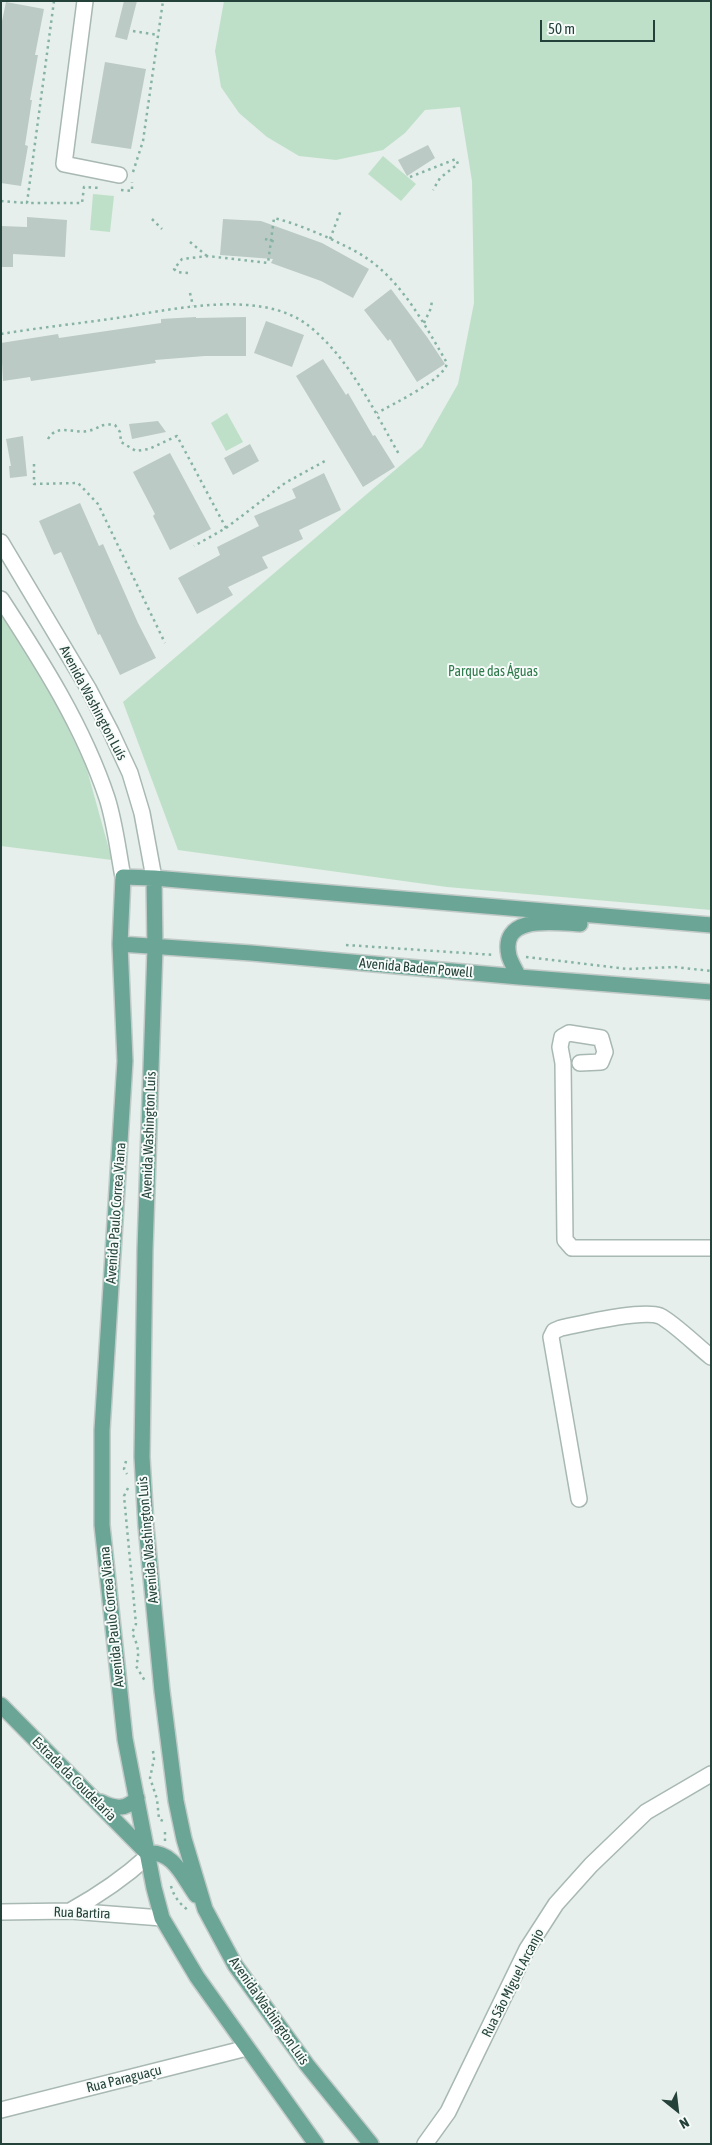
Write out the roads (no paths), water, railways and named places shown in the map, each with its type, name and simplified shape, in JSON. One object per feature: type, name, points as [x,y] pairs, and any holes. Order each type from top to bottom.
[{"type":"main road","points":[[123,877],[154,878],[711,925]]},
{"type":"main road","name":"Avenida Paulo Correa Viana","points":[[123,877],[120,944],[125,1061],[102,1430],[102,1525],[125,1740],[148,1855]]},
{"type":"main road","name":"Avenida Washington Luis","points":[[154,878],[155,948],[145,1250],[142,1457],[146,1526],[169,1752],[184,1839],[200,1912],[273,2020],[371,2144]]},
{"type":"main road","points":[[519,977],[510,956],[510,940],[514,931],[522,925],[533,922],[610,926],[657,921]]},
{"type":"main road","name":"Avenida Baden Powell","points":[[120,944],[155,948],[251,953],[711,992]]},
{"type":"main road","name":"Estrada da Coudelaria","points":[[1,1705],[148,1855]]},
{"type":"main road","points":[[95,1799],[112,1808],[120,1809],[129,1805],[137,1798]]},
{"type":"main road","points":[[200,1912],[180,1870],[166,1856],[155,1852],[148,1855],[162,1918],[197,1977],[316,2144]]},
{"type":"street","points":[[85,1],[64,164],[116,182]]},
{"type":"street","name":"Avenida Washington Luís","points":[[1,542],[88,688],[130,773],[142,813],[154,878]]},
{"type":"street","name":"Avenida Paulo Correa Viana","points":[[1,599],[46,667],[79,730],[108,801],[123,877]]},
{"type":"street","points":[[580,1063],[601,1062],[605,1052],[601,1038],[569,1033],[562,1037],[560,1047],[563,1063],[565,1240],[572,1248],[711,1248]]},
{"type":"street","points":[[580,1499],[551,1338],[554,1331],[607,1319],[648,1314],[659,1316],[672,1324],[711,1357]]},
{"type":"street","name":"Rua São Miguel Arcanjo","points":[[426,2144],[448,2112],[528,1949],[556,1904],[591,1865],[646,1812],[711,1774]]},
{"type":"street","points":[[70,1911],[98,1896],[123,1879],[148,1855]]},
{"type":"street","name":"Rua Bartira","points":[[1,1912],[70,1911],[162,1918]]},
{"type":"street","name":"Rua Paraguaçu","points":[[1,2110],[247,2048]]},
{"type":"street","name":"Rua São Miguel Arcanjo","points":[[438,2144],[448,2112]]},
{"type":"park label","name":"Parque das Águas","points":[[493,672]]}]
